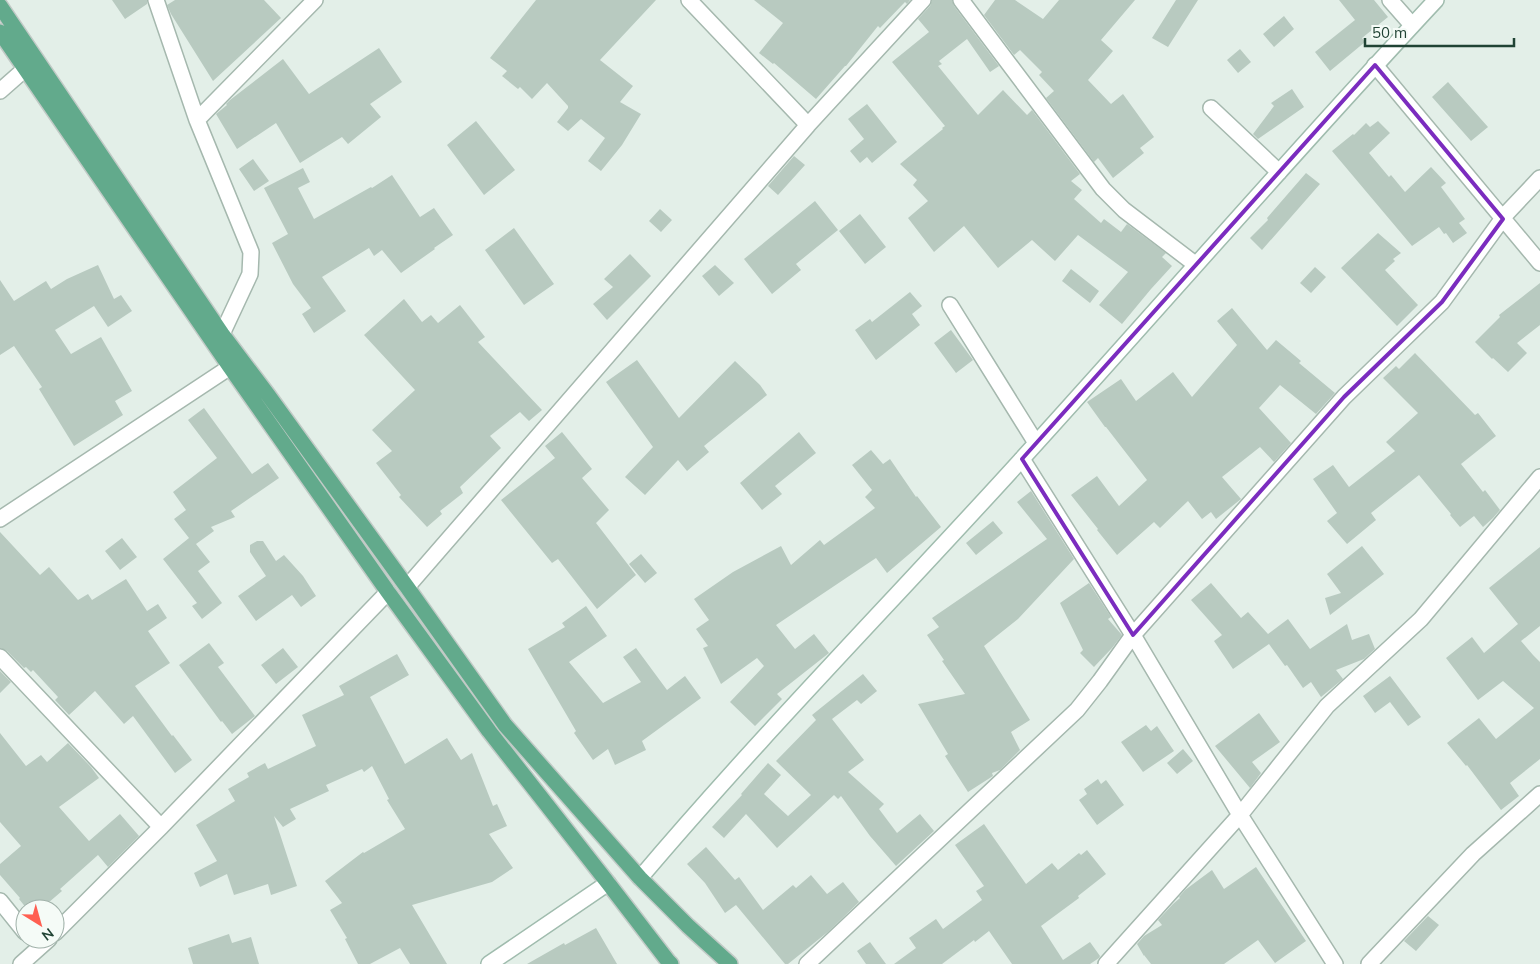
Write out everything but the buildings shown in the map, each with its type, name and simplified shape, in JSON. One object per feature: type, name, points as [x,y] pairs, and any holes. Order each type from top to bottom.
[{"type":"main road","points":[[0,6],[222,334],[407,587],[505,725],[640,878],[688,926],[730,964]]},
{"type":"main road","points":[[0,32],[230,367],[388,592],[488,731],[669,963]]},
{"type":"street","points":[[156,0],[197,120],[251,252],[250,274],[222,334]]},
{"type":"street","points":[[197,120],[315,0]]},
{"type":"street","points":[[688,0],[808,125]]},
{"type":"street","points":[[407,587],[808,125],[924,0]]},
{"type":"street","points":[[961,0],[1102,189],[1124,210],[1195,264]]},
{"type":"street","points":[[1390,0],[1412,25]]},
{"type":"street","points":[[640,878],[693,816],[1022,459],[1195,264],[1436,0]]},
{"type":"street","points":[[1375,65],[1540,262]]},
{"type":"street","points":[[0,91],[25,69]]},
{"type":"street","points":[[1211,108],[1279,172]]},
{"type":"street","points":[[807,964],[1076,710],[1100,681],[1133,635],[1344,397],[1442,302],[1506,214],[1540,178]]},
{"type":"street","points":[[950,305],[1036,443]]},
{"type":"street","points":[[0,519],[230,367]]},
{"type":"street","points":[[1022,459],[1133,635],[1240,815],[1334,964]]},
{"type":"street","points":[[1106,964],[1240,815],[1327,706],[1421,619],[1540,477]]},
{"type":"street","points":[[65,923],[161,827],[388,592]]},
{"type":"street","points":[[0,657],[161,827]]},
{"type":"street","points":[[1369,964],[1473,854],[1540,794]]},
{"type":"street","points":[[489,964],[608,883]]},
{"type":"street","points":[[0,901],[15,920]]},
{"type":"street","points":[[21,964],[33,949]]},
{"type":"highlighted area","points":[[1375,65],[1503,219],[1442,302],[1344,397],[1133,635],[1022,459]]}]
